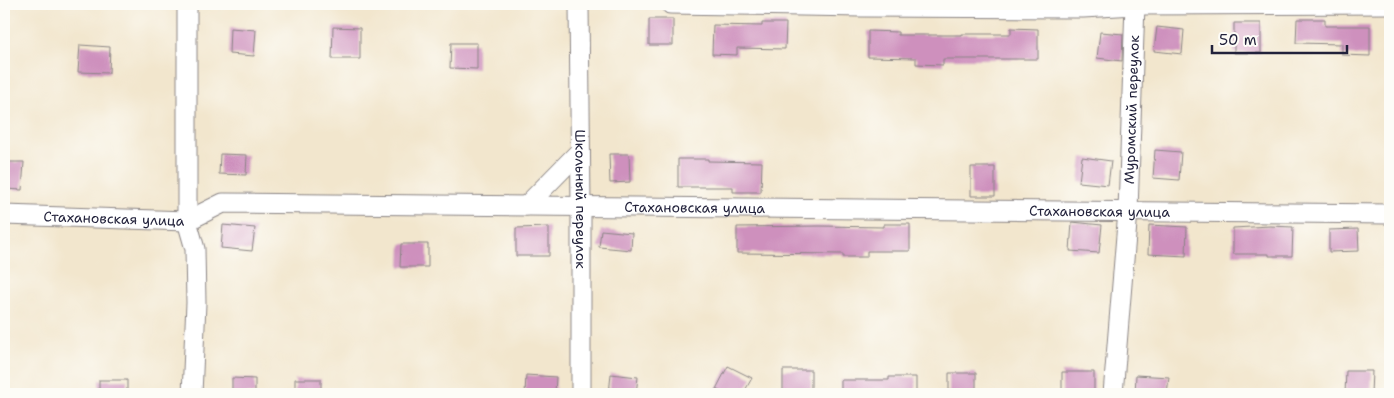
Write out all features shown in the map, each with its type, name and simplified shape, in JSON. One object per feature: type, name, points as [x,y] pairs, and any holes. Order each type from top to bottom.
[{"type":"street","points":[[187,4],[187,221],[195,249],[196,303],[192,394]]},
{"type":"street","name":"Школьный переулок","points":[[579,4],[581,394]]},
{"type":"street","points":[[670,4],[1082,8],[1135,4],[1390,4]]},
{"type":"street","name":"Муромский переулок","points":[[1113,394],[1128,212],[1135,4]]},
{"type":"street","points":[[526,206],[580,151]]},
{"type":"street","name":"Стахановская улица","points":[[4,215],[187,221],[223,203],[1390,214]]},
{"type":"building","points":[[649,19],[673,19],[673,45],[649,45]]},
{"type":"building","points":[[1297,19],[1325,19],[1325,26],[1370,26],[1370,56],[1342,55],[1342,44],[1296,43]]},
{"type":"building","points":[[762,23],[786,23],[785,49],[737,48],[737,55],[712,54],[713,25],[762,26]]},
{"type":"building","points":[[1234,23],[1261,23],[1261,53],[1234,53]]},
{"type":"building","points":[[333,27],[360,28],[360,59],[332,59]]},
{"type":"building","points":[[1157,27],[1184,30],[1182,54],[1154,51]]},
{"type":"building","points":[[230,28],[256,30],[254,56],[229,54]]},
{"type":"building","points":[[1011,28],[1038,29],[1038,59],[943,59],[943,65],[916,64],[916,58],[868,57],[868,31],[898,32],[898,35],[1011,34]]},
{"type":"building","points":[[1100,32],[1123,34],[1122,61],[1097,58]]},
{"type":"building","points":[[451,43],[477,43],[477,69],[450,68]]},
{"type":"building","points":[[80,45],[110,47],[109,73],[78,72]]},
{"type":"building","points":[[1155,150],[1181,152],[1179,180],[1153,178]]},
{"type":"building","points":[[220,154],[247,155],[246,175],[219,174]]},
{"type":"building","points":[[609,154],[629,154],[630,182],[610,183]]},
{"type":"building","points":[[1082,157],[1111,161],[1108,185],[1079,182]]},
{"type":"building","points":[[678,159],[762,162],[761,192],[733,192],[733,187],[678,187]]},
{"type":"building","points":[[4,162],[24,162],[22,190],[4,189]]},
{"type":"building","points":[[971,167],[995,167],[995,196],[971,196]]},
{"type":"building","points":[[1072,222],[1102,225],[1099,253],[1070,251]]},
{"type":"building","points":[[884,224],[910,224],[910,251],[867,251],[867,257],[843,257],[843,254],[737,253],[737,227],[884,227]]},
{"type":"building","points":[[223,225],[255,228],[252,251],[221,248]]},
{"type":"building","points":[[1149,225],[1187,227],[1186,256],[1148,254]]},
{"type":"building","points":[[549,227],[549,256],[516,256],[516,228]]},
{"type":"building","points":[[1293,227],[1292,256],[1233,254],[1233,228]]},
{"type":"building","points":[[1358,229],[1359,251],[1329,252],[1329,230]]},
{"type":"building","points":[[601,230],[632,233],[631,250],[599,247]]},
{"type":"building","points":[[401,244],[428,244],[428,267],[400,267]]},
{"type":"building","points":[[728,366],[752,378],[743,394],[725,394],[716,389]]},
{"type":"building","points":[[783,370],[811,370],[811,394],[783,394]]},
{"type":"building","points":[[1346,371],[1372,371],[1371,394],[1345,394]]},
{"type":"building","points":[[1062,372],[1094,372],[1094,394],[1062,394]]},
{"type":"building","points":[[949,373],[976,373],[976,394],[949,394]]},
{"type":"building","points":[[611,374],[638,377],[636,394],[609,394]]},
{"type":"building","points":[[526,375],[556,377],[555,394],[525,394]]},
{"type":"building","points":[[1136,375],[1169,377],[1167,394],[1135,394]]},
{"type":"building","points":[[889,377],[916,377],[916,394],[841,394],[841,380],[889,380]]},
{"type":"building","points":[[232,378],[255,379],[255,394],[232,394]]},
{"type":"building","points":[[295,379],[321,379],[321,394],[295,394]]},
{"type":"building","points":[[99,380],[127,380],[127,394],[99,394]]}]
